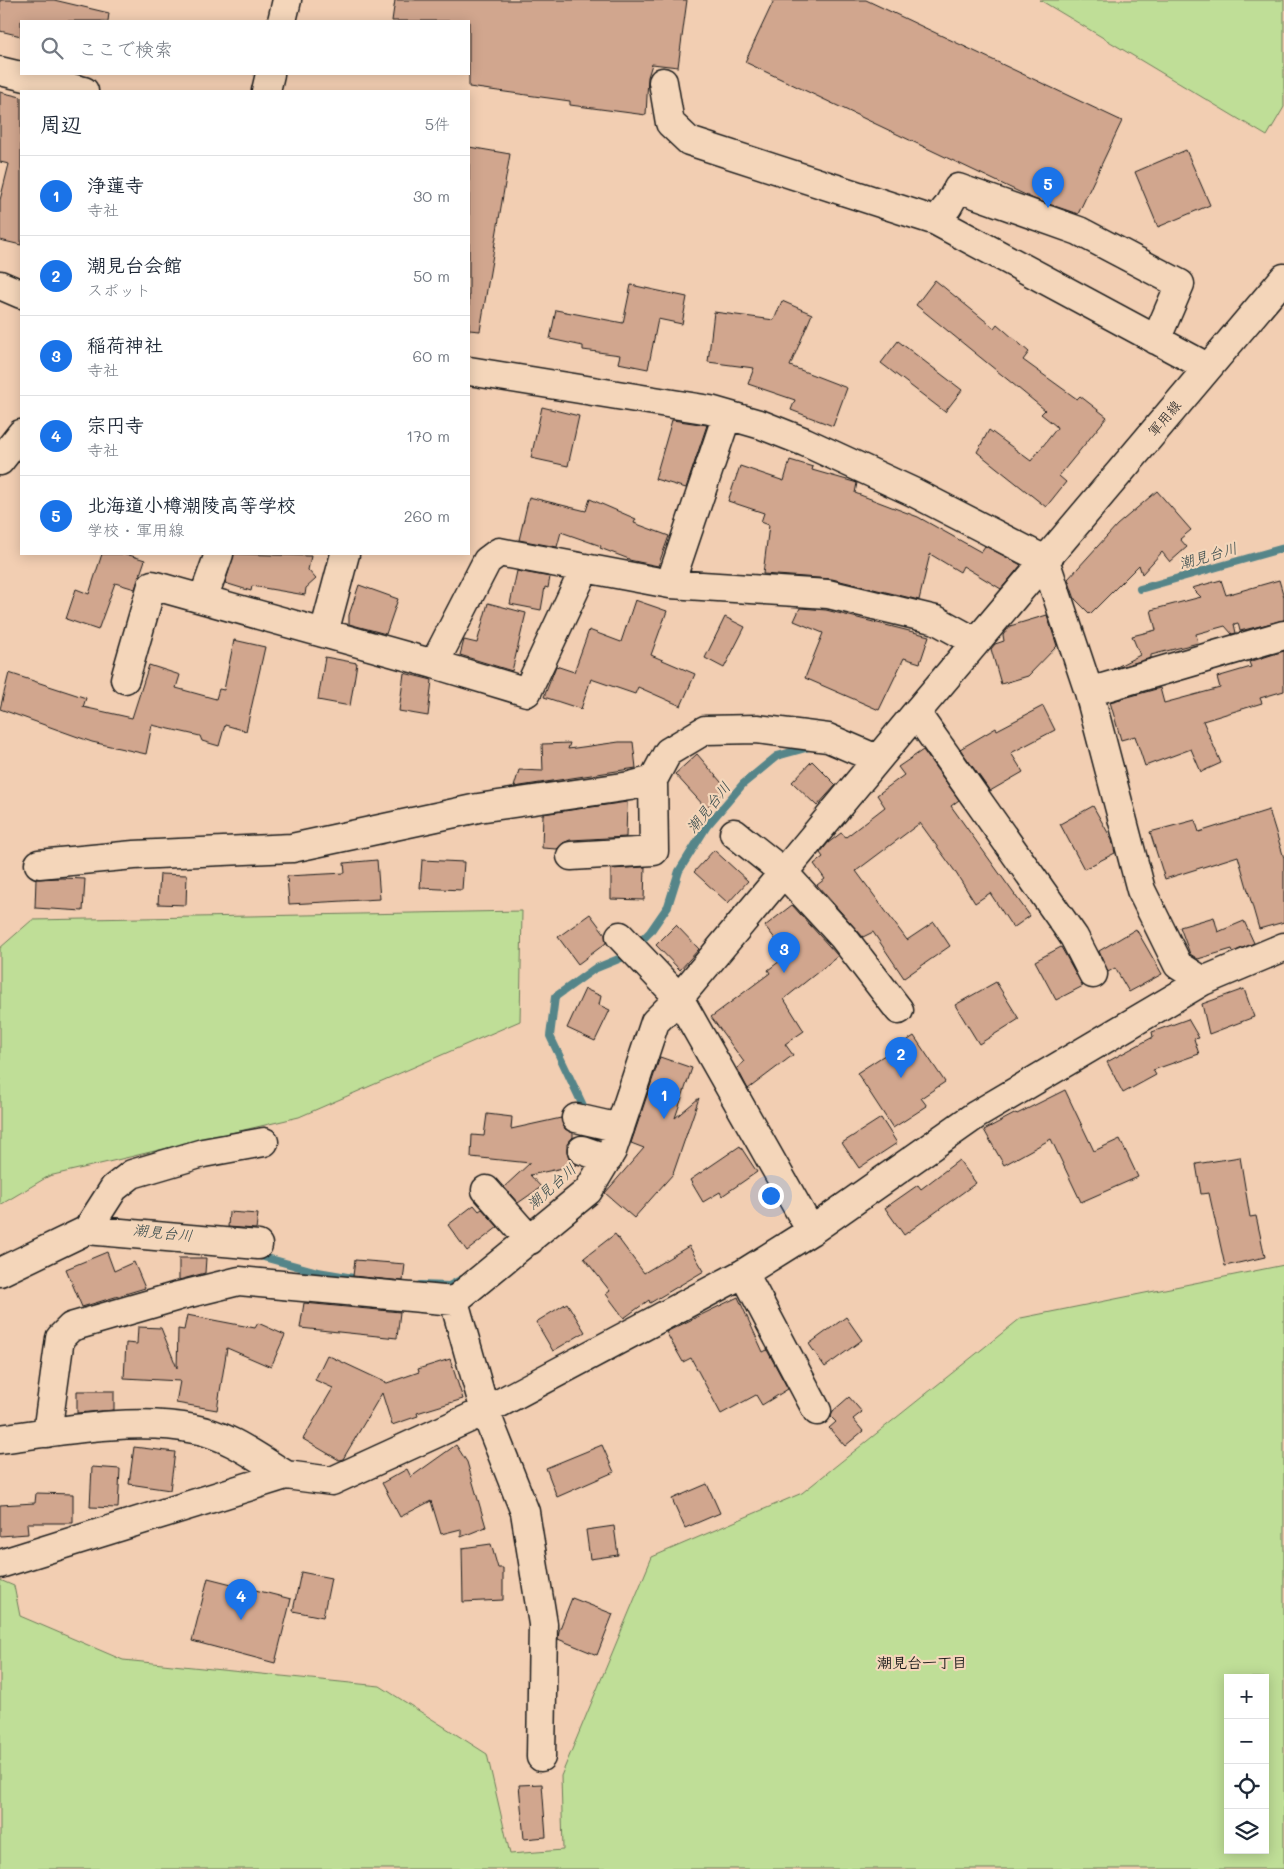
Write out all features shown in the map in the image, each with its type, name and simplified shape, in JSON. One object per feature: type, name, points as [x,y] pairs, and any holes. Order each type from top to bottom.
[{"type":"street","points":[[282,20],[287,0]]},
{"type":"street","points":[[0,71],[80,90]]},
{"type":"street","points":[[266,90],[270,75]]},
{"type":"street","points":[[663,82],[670,123],[689,141],[936,221],[1207,367]]},
{"type":"street","points":[[936,221],[948,206],[958,188],[1080,231],[1180,284],[1156,340]]},
{"type":"street","name":"軍用線","points":[[454,1300],[525,1234],[588,1191],[597,1155],[595,1122],[655,1022],[679,998],[877,759],[1284,278]]},
{"type":"street","points":[[0,285],[20,294]]},
{"type":"street","points":[[470,370],[710,410],[762,425],[821,449],[913,492],[1045,560],[1089,692],[1141,890],[1178,965],[1203,981]]},
{"type":"street","points":[[670,584],[727,415]]},
{"type":"street","points":[[0,461],[20,435]]},
{"type":"street","points":[[470,552],[499,552],[670,584],[828,594],[936,620],[976,642]]},
{"type":"street","points":[[434,664],[488,561],[499,552]]},
{"type":"street","points":[[203,599],[219,555]]},
{"type":"street","points":[[324,633],[345,555]]},
{"type":"street","points":[[125,679],[152,584],[527,692],[585,568]]},
{"type":"street","points":[[1089,692],[1284,635]]},
{"type":"street","points":[[916,713],[1074,936],[1093,974]]},
{"type":"street","points":[[571,856],[654,851],[653,780],[668,752],[705,730],[757,729],[828,738],[877,759]]},
{"type":"street","points":[[39,864],[134,855],[292,848],[478,808],[630,786],[653,780]]},
{"type":"street","points":[[734,833],[783,872],[843,937],[899,1010]]},
{"type":"street","points":[[629,945],[679,998],[810,1231]]},
{"type":"street","points":[[0,1439],[143,1424],[195,1429],[237,1445],[286,1475],[332,1481],[485,1411],[744,1273],[810,1231],[976,1115],[1203,981],[1279,956]]},
{"type":"street","points":[[91,1240],[114,1188],[132,1174],[203,1153],[264,1142]]},
{"type":"street","points":[[486,1190],[525,1234]]},
{"type":"street","points":[[0,1272],[91,1240],[225,1249],[258,1245]]},
{"type":"street","points":[[225,1249],[239,1281]]},
{"type":"street","points":[[744,1273],[817,1411]]},
{"type":"street","points":[[46,1433],[60,1338],[71,1327],[178,1296],[239,1281],[454,1300],[485,1411],[525,1512],[542,1624],[541,1758]]},
{"type":"street","points":[[0,1564],[286,1475]]},
{"type":"green space","points":[[1040,0],[1284,0],[1284,107],[1267,136]]},
{"type":"green space","points":[[522,911],[520,1021],[299,1117],[49,1176],[0,1205],[0,948],[32,920]]},
{"type":"green space","points":[[1284,1265],[1284,1869],[0,1869],[0,1580],[14,1586],[20,1616],[123,1660],[380,1686],[487,1754],[510,1854],[563,1850],[561,1776],[652,1557],[802,1493],[1021,1318]]},
{"type":"building","points":[[0,0],[54,0],[109,13],[108,20],[20,20],[20,36],[0,31]]},
{"type":"building","points":[[395,0],[687,0],[678,67],[652,64],[648,77],[646,115],[570,105],[570,101],[469,87],[470,20],[392,20]]},
{"type":"building","points":[[774,0],[866,0],[1122,121],[1078,214],[1034,199],[745,62]]},
{"type":"building","points":[[0,92],[20,97],[20,245],[0,240],[0,200],[9,164],[0,162]]},
{"type":"building","points":[[470,147],[510,154],[480,331],[470,330]]},
{"type":"building","points":[[1186,150],[1210,205],[1158,227],[1135,172]]},
{"type":"building","points":[[935,280],[994,328],[997,324],[1029,352],[1023,360],[1077,399],[1080,396],[1107,417],[1059,476],[1066,482],[1046,507],[977,452],[989,430],[1031,461],[1057,428],[1041,414],[1045,410],[916,305]]},
{"type":"building","points":[[631,285],[687,297],[682,324],[658,319],[648,369],[618,363],[620,355],[583,350],[583,346],[550,339],[556,310],[623,323]]},
{"type":"building","points":[[782,301],[812,314],[790,366],[847,388],[833,426],[791,410],[795,400],[748,384],[754,368],[708,362],[714,312],[774,320]]},
{"type":"building","points":[[898,341],[962,390],[945,412],[881,363]]},
{"type":"building","points":[[542,407],[579,416],[568,466],[531,458]]},
{"type":"building","points":[[672,420],[707,425],[686,488],[655,479]]},
{"type":"building","points":[[790,460],[813,467],[812,470],[857,483],[855,493],[918,517],[981,552],[985,546],[1021,565],[1001,589],[963,566],[960,572],[930,554],[919,600],[832,579],[763,574],[769,525],[761,522],[764,513],[728,501],[740,466],[784,481]]},
{"type":"building","points":[[1157,491],[1191,530],[1180,539],[1187,547],[1170,562],[1162,552],[1142,574],[1139,565],[1090,614],[1075,599],[1068,579],[1117,525]]},
{"type":"building","points":[[529,497],[586,511],[590,499],[636,519],[634,523],[669,536],[658,566],[629,560],[600,548],[601,546],[561,532],[557,547],[519,540]]},
{"type":"building","points":[[102,555],[129,555],[145,560],[135,589],[115,583],[98,630],[66,619],[76,589],[89,594]]},
{"type":"building","points":[[234,555],[311,556],[308,570],[316,579],[306,588],[305,595],[252,586],[251,591],[225,583]]},
{"type":"building","points":[[517,571],[550,577],[548,588],[545,587],[541,610],[510,604]]},
{"type":"building","points":[[1221,580],[1226,595],[1279,580],[1284,597],[1284,620],[1240,631],[1238,623],[1234,624],[1236,633],[1232,634],[1225,626],[1196,634],[1198,643],[1151,655],[1151,658],[1113,669],[1140,655],[1132,636],[1156,630],[1151,610],[1201,597],[1192,588]]},
{"type":"building","points":[[359,585],[398,599],[386,634],[349,624],[349,615]]},
{"type":"building","points":[[635,600],[667,611],[651,655],[695,674],[681,706],[638,687],[635,694],[591,679],[581,709],[544,697],[556,666],[574,672],[589,630],[621,642]]},
{"type":"building","points":[[488,603],[526,613],[512,671],[460,655],[464,640],[477,643]]},
{"type":"building","points":[[800,608],[826,610],[929,636],[920,663],[904,658],[879,710],[805,678],[823,633],[794,621]]},
{"type":"building","points":[[1047,615],[1057,646],[1028,676],[1001,684],[991,649],[995,644],[1004,641],[1003,635],[1010,626]]},
{"type":"building","points":[[725,617],[745,627],[724,668],[705,658]]},
{"type":"building","points":[[234,640],[265,647],[246,731],[225,725],[219,746],[202,741],[200,736],[152,725],[146,754],[92,742],[0,709],[9,673],[86,698],[83,707],[132,718],[149,665],[180,675],[176,688],[216,699],[219,689],[224,690]]},
{"type":"building","points":[[1284,651],[1284,691],[1260,698],[1262,703],[1203,721],[1221,763],[1201,772],[1191,749],[1145,766],[1135,736],[1121,740],[1110,702],[1160,688],[1164,703],[1220,688],[1217,677],[1251,667],[1249,662]]},
{"type":"building","points":[[325,657],[357,663],[350,706],[318,700]]},
{"type":"building","points":[[404,673],[432,680],[428,716],[399,711]]},
{"type":"building","points":[[1043,706],[1055,730],[1011,753],[1023,772],[990,791],[960,749],[996,728],[997,730]]},
{"type":"building","points":[[633,742],[636,768],[514,787],[519,770],[543,771],[542,744],[570,743],[568,749]]},
{"type":"building","points":[[923,750],[959,800],[951,806],[1030,916],[1013,928],[990,893],[975,903],[920,823],[856,871],[907,940],[934,922],[950,946],[904,978],[873,932],[863,937],[817,885],[825,879],[814,864],[823,857],[820,853],[828,843],[841,833],[846,837],[885,807],[877,795],[904,775],[898,767]]},
{"type":"building","points":[[697,754],[727,789],[706,808],[675,774]]},
{"type":"building","points":[[812,761],[836,785],[817,806],[792,782]]},
{"type":"building","points":[[627,802],[626,837],[570,840],[563,843],[557,849],[542,848],[543,814]]},
{"type":"building","points":[[1093,806],[1112,840],[1115,853],[1084,869],[1060,824]]},
{"type":"building","points":[[1269,810],[1284,858],[1284,922],[1259,929],[1238,856],[1165,879],[1150,832],[1195,820],[1199,832]]},
{"type":"building","points":[[714,850],[748,881],[728,903],[694,872]]},
{"type":"building","points":[[377,860],[380,899],[289,904],[287,876],[345,873],[344,863]]},
{"type":"building","points":[[422,860],[464,862],[462,890],[420,888]]},
{"type":"building","points":[[645,867],[644,900],[611,899],[611,869]]},
{"type":"building","points":[[160,874],[187,875],[186,905],[158,904]]},
{"type":"building","points":[[36,879],[85,879],[83,911],[35,908]]},
{"type":"building","points":[[792,905],[838,956],[784,999],[804,1031],[785,1044],[793,1055],[748,1089],[737,1068],[744,1062],[711,1017],[770,973],[768,970],[788,955],[765,926]]},
{"type":"building","points":[[590,914],[605,934],[606,943],[578,964],[558,937]]},
{"type":"building","points":[[1214,917],[1218,932],[1244,921],[1254,943],[1233,952],[1232,949],[1198,959],[1190,954],[1180,927]]},
{"type":"building","points":[[676,925],[699,949],[680,970],[656,945]]},
{"type":"building","points":[[1136,929],[1162,974],[1129,992],[1115,968],[1108,972],[1099,951]]},
{"type":"building","points":[[1061,947],[1083,986],[1056,1000],[1035,961]]},
{"type":"building","points":[[996,982],[1019,1019],[979,1044],[955,1005]]},
{"type":"building","points":[[585,989],[601,996],[599,1005],[610,1010],[595,1041],[567,1028]]},
{"type":"building","points":[[1244,989],[1254,1017],[1209,1034],[1202,1004]]},
{"type":"building","points":[[1188,1019],[1199,1038],[1194,1039],[1199,1054],[1153,1070],[1156,1075],[1123,1093],[1107,1062],[1153,1037],[1152,1032]]},
{"type":"building","points":[[914,1036],[945,1082],[921,1098],[927,1106],[893,1128],[857,1073]]},
{"type":"building","points":[[660,1057],[692,1068],[675,1118],[699,1098],[673,1174],[634,1218],[605,1193],[644,1148],[631,1143]]},
{"type":"building","points":[[1065,1090],[1094,1151],[1120,1139],[1138,1177],[1081,1202],[1051,1139],[1004,1165],[984,1130]]},
{"type":"building","points":[[487,1114],[512,1117],[511,1129],[561,1118],[565,1129],[573,1133],[573,1137],[567,1144],[567,1152],[570,1160],[577,1165],[530,1175],[541,1187],[518,1203],[504,1187],[530,1163],[471,1157],[472,1135],[484,1136]]},
{"type":"building","points":[[881,1118],[897,1143],[859,1168],[842,1143]]},
{"type":"building","points":[[740,1146],[757,1172],[722,1196],[720,1192],[703,1202],[690,1180]]},
{"type":"building","points":[[1240,1157],[1250,1217],[1256,1216],[1265,1257],[1225,1266],[1209,1193],[1201,1194],[1196,1164]]},
{"type":"building","points":[[959,1160],[976,1183],[904,1235],[885,1208],[918,1185],[921,1189]]},
{"type":"building","points":[[474,1205],[479,1211],[482,1209],[498,1227],[467,1251],[448,1225]]},
{"type":"building","points":[[229,1212],[258,1214],[256,1229],[228,1227]]},
{"type":"building","points":[[615,1234],[644,1273],[689,1246],[704,1271],[650,1303],[649,1300],[624,1318],[606,1294],[610,1291],[584,1258]]},
{"type":"building","points":[[107,1252],[114,1271],[134,1262],[145,1288],[82,1307],[66,1269]]},
{"type":"building","points":[[179,1258],[206,1258],[205,1273],[179,1280]]},
{"type":"building","points":[[355,1260],[405,1264],[403,1281],[353,1276]]},
{"type":"building","points":[[738,1297],[763,1352],[767,1350],[788,1389],[762,1405],[756,1395],[721,1414],[691,1358],[683,1362],[666,1332]]},
{"type":"building","points":[[304,1303],[400,1312],[397,1338],[300,1328]]},
{"type":"building","points":[[567,1303],[585,1332],[553,1351],[536,1322]]},
{"type":"building","points":[[187,1315],[255,1328],[258,1323],[285,1335],[271,1367],[227,1348],[217,1410],[176,1403],[180,1381],[124,1378],[126,1343],[137,1344],[138,1327],[161,1328],[177,1368],[178,1329],[184,1330]]},
{"type":"building","points":[[846,1317],[862,1340],[825,1367],[809,1344]]},
{"type":"building","points":[[327,1355],[387,1383],[419,1372],[418,1369],[450,1359],[463,1399],[417,1413],[418,1416],[392,1425],[382,1393],[343,1459],[339,1460],[303,1439],[333,1388],[315,1380]]},
{"type":"building","points":[[77,1391],[114,1391],[114,1410],[77,1413]]},
{"type":"building","points":[[849,1397],[862,1412],[853,1419],[863,1431],[845,1446],[829,1428],[836,1422],[831,1417],[833,1411]]},
{"type":"building","points":[[456,1445],[467,1462],[486,1527],[461,1537],[461,1529],[441,1534],[431,1501],[400,1517],[382,1483],[407,1469],[411,1477]]},
{"type":"building","points":[[602,1445],[614,1472],[557,1497],[546,1468]]},
{"type":"building","points":[[134,1447],[175,1452],[170,1490],[129,1484]]},
{"type":"building","points":[[92,1467],[120,1469],[118,1508],[90,1507]]},
{"type":"building","points":[[707,1484],[720,1513],[685,1528],[672,1499]]},
{"type":"building","points":[[36,1493],[73,1494],[73,1523],[27,1523],[28,1534],[0,1536],[0,1505],[35,1503]]},
{"type":"building","points":[[614,1526],[618,1555],[590,1559],[586,1530]]},
{"type":"building","points":[[491,1544],[498,1568],[503,1568],[503,1600],[463,1602],[462,1548]]},
{"type":"building","points":[[301,1572],[331,1578],[323,1617],[293,1611]]},
{"type":"building","points":[[208,1578],[291,1599],[275,1663],[192,1641]]},
{"type":"building","points":[[572,1598],[613,1614],[597,1655],[558,1639],[559,1631]]},
{"type":"building","points":[[542,1784],[546,1837],[524,1839],[519,1785]]},
{"type":"waterway","name":"潮見台川","points":[[1140,589],[1284,548]]},
{"type":"waterway","name":"潮見台川","points":[[587,1114],[550,1036],[555,997],[594,969],[626,956],[650,932],[668,906],[679,871],[707,826],[743,784],[777,756],[813,746]]},
{"type":"waterway","name":"潮見台川","points":[[256,1255],[318,1272],[359,1279]]},
{"type":"waterway","name":"潮見台川","points":[[420,1285],[449,1286],[462,1279]]},
{"type":"place","name":"北海道小樽潮陵高等学校","points":[[1048,208]]},
{"type":"place","name":"稲荷神社","points":[[784,973]]},
{"type":"place","name":"潮見台会館","points":[[901,1078]]},
{"type":"place","name":"浄蓮寺","points":[[664,1119]]},
{"type":"place","name":"宗円寺","points":[[241,1620]]},
{"type":"district","name":"潮見台一丁目","points":[[922,1662]]}]
